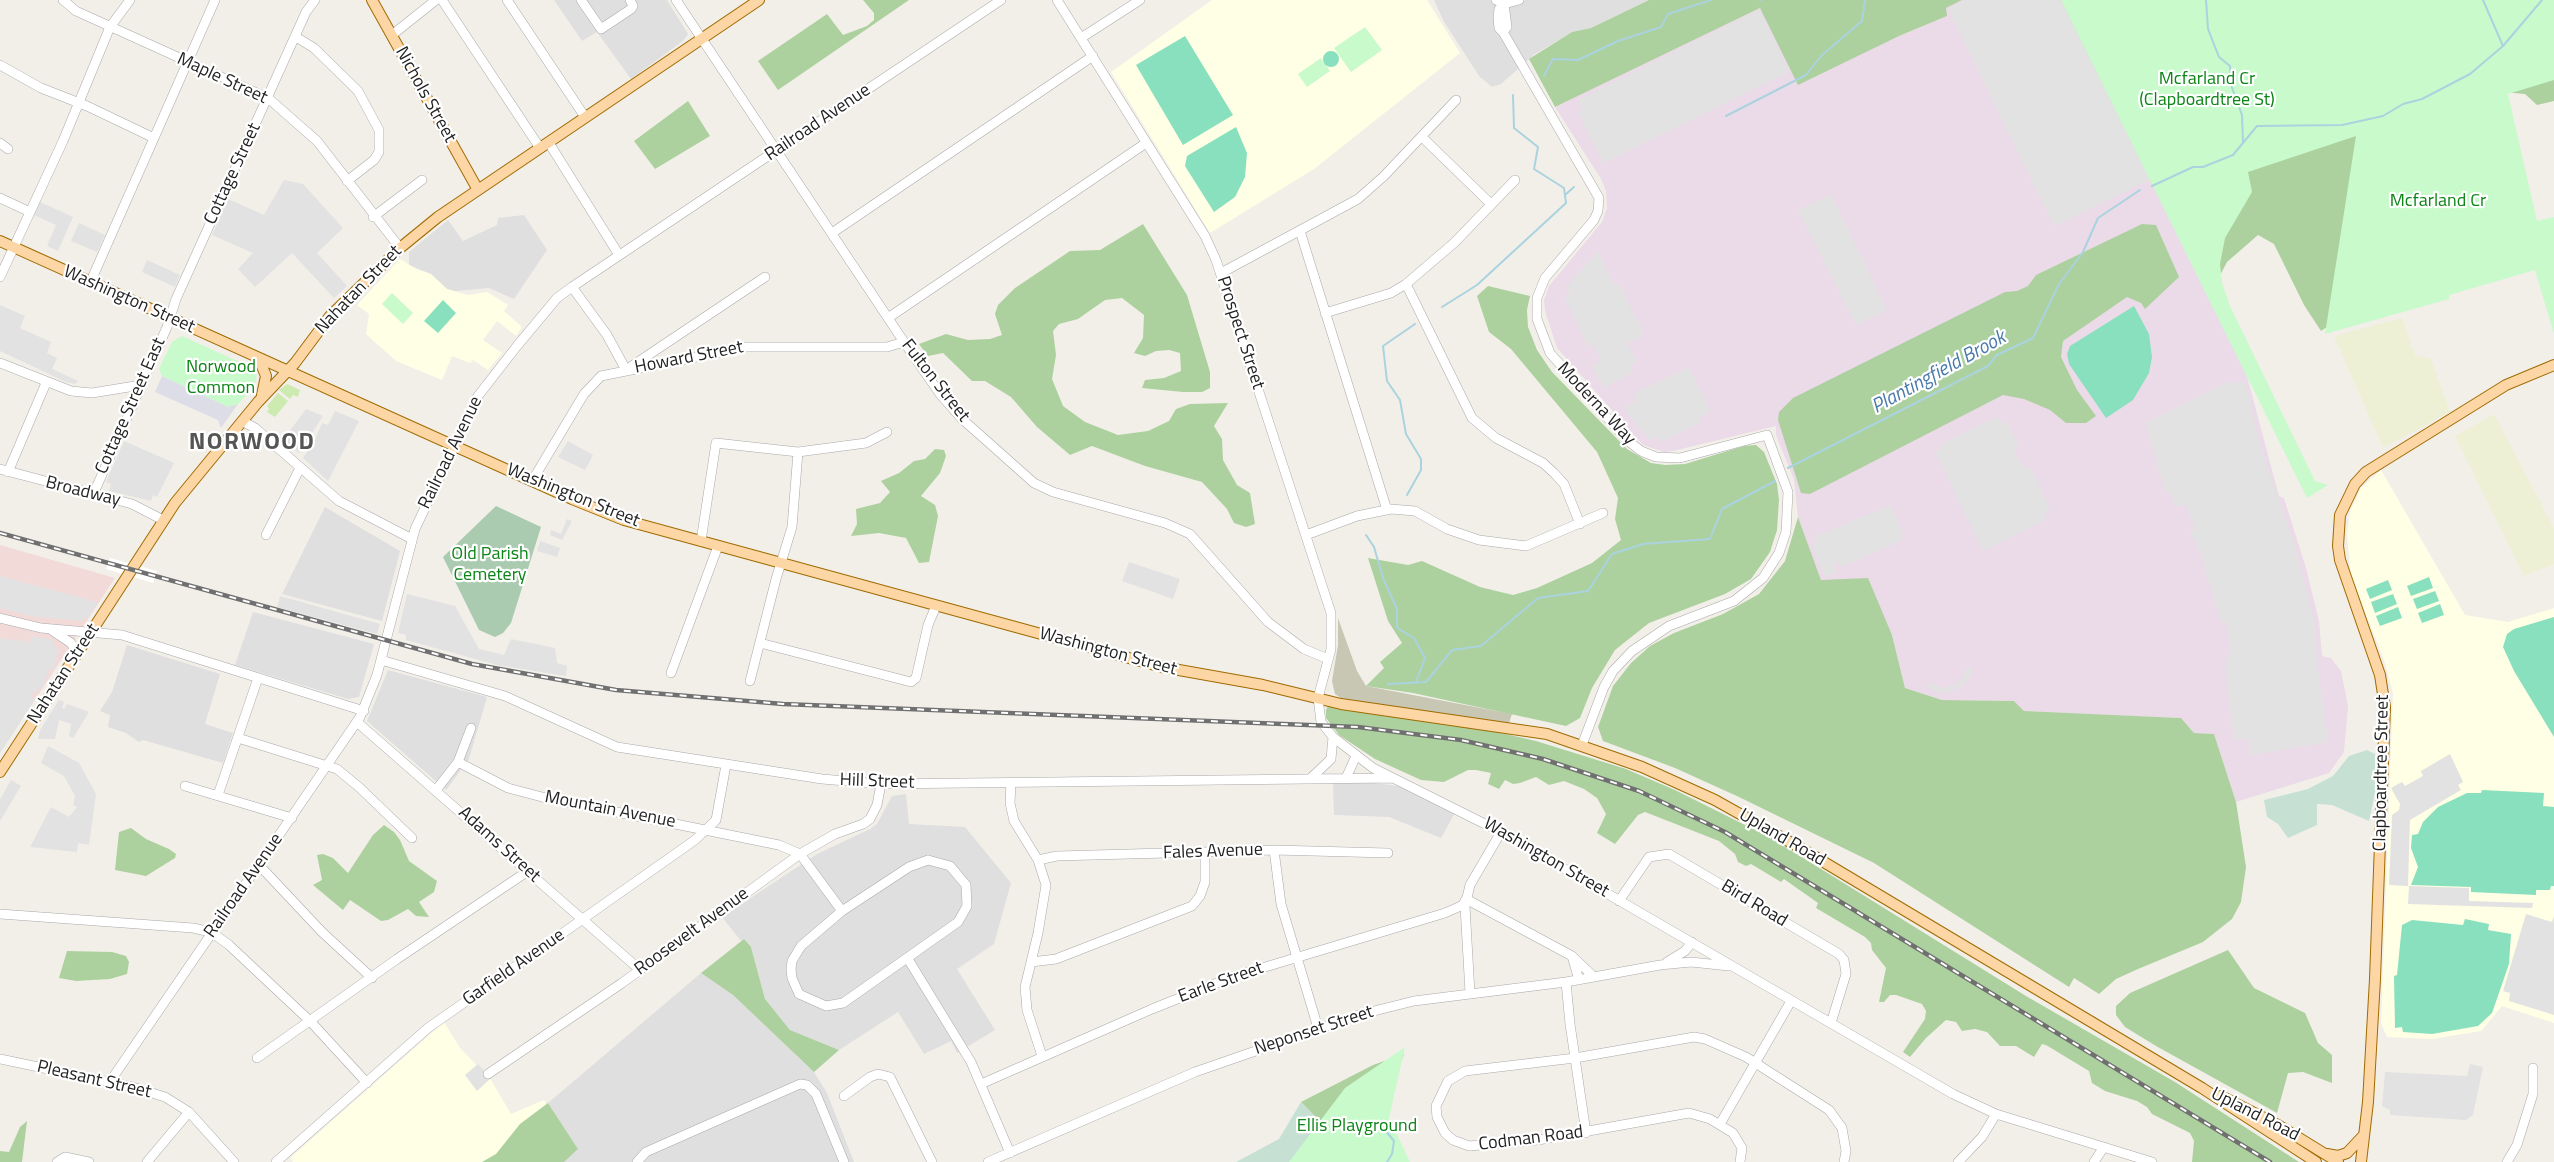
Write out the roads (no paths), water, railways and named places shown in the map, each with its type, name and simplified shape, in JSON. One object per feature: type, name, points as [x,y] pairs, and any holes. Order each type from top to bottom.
[{"type":"main road","name":"Nichols Street","points":[[372,0],[478,190]]},
{"type":"main road","name":"Nahatan Street","points":[[0,772],[190,482],[287,371],[326,320],[430,222],[759,0]]},
{"type":"main road","name":"Washington Street","points":[[0,242],[610,515],[1162,668],[1263,685],[1318,698]]},
{"type":"main road","points":[[256,357],[263,365],[266,376],[258,402]]},
{"type":"main road","name":"Clapboardtree Street","points":[[2361,1162],[2376,968],[2385,703],[2380,675],[2367,630],[2340,560],[2340,515],[2355,484],[2366,472],[2506,385],[2554,365]]},
{"type":"main road","name":"Upland Road","points":[[1318,698],[1508,731],[1547,734],[1678,782],[1763,826],[2202,1089],[2316,1162]]},
{"type":"main road","name":"Upland Road","points":[[2202,1089],[2260,1114],[2338,1162]]},
{"type":"main road","points":[[2324,1153],[2338,1155],[2347,1153],[2365,1133]]},
{"type":"street","name":"Maple Street","points":[[63,0],[76,11],[268,98],[317,141],[400,248]]},
{"type":"street","points":[[0,277],[110,27],[130,0]]},
{"type":"street","points":[[90,283],[214,0]]},
{"type":"street","name":"Cottage Street","points":[[170,318],[176,299],[306,12],[315,0]]},
{"type":"street","points":[[392,35],[436,0]]},
{"type":"street","points":[[442,0],[619,255]]},
{"type":"street","points":[[507,0],[585,117]]},
{"type":"street","points":[[581,0],[599,28],[631,9],[633,6],[630,0]]},
{"type":"street","name":"Fulton Street","points":[[675,0],[904,342],[940,394],[961,418],[1034,483],[1053,492],[1165,523],[1190,534],[1268,622],[1304,650],[1329,659]]},
{"type":"street","name":"Railroad Avenue","points":[[109,1083],[329,766],[364,711],[381,660],[412,539],[453,446],[478,396],[494,374],[557,298],[1001,0]]},
{"type":"street","name":"Prospect Street","points":[[1057,0],[1205,236],[1221,273],[1331,613],[1333,634],[1329,659],[1318,698]]},
{"type":"street","points":[[1081,38],[1140,0]]},
{"type":"street","points":[[1501,3],[1518,0]]},
{"type":"street","name":"Moderna Way","points":[[1501,3],[1498,17],[1499,28],[1599,195],[1599,208],[1594,220],[1550,272],[1537,298],[1538,319],[1550,353],[1627,440],[1648,454],[1664,458],[1680,458],[1767,435],[1784,479],[1789,504],[1782,546],[1764,578],[1734,601],[1669,626],[1632,651],[1604,687],[1582,745]]},
{"type":"street","points":[[296,37],[314,48],[358,91],[379,130],[379,152],[374,160],[347,181]]},
{"type":"street","points":[[832,233],[1094,56]]},
{"type":"street","points":[[0,64],[41,88],[154,138]]},
{"type":"street","points":[[1221,273],[1358,199],[1422,137],[1456,100]]},
{"type":"street","points":[[1422,137],[1491,204]]},
{"type":"street","points":[[888,318],[1146,143]]},
{"type":"street","points":[[374,217],[422,180]]},
{"type":"street","points":[[1325,313],[1391,293],[1406,284],[1437,259],[1515,180]]},
{"type":"street","points":[[0,198],[30,212]]},
{"type":"street","points":[[1300,231],[1387,510]]},
{"type":"street","points":[[572,287],[607,335],[626,370],[765,277]]},
{"type":"street","points":[[1406,284],[1472,418],[1496,438],[1544,464],[1554,473],[1568,493],[1580,524]]},
{"type":"street","name":"Cottage Street East","points":[[93,495],[170,318]]},
{"type":"street","name":"Howard Street","points":[[532,481],[595,379],[626,370],[746,346],[878,347],[904,342]]},
{"type":"street","points":[[0,363],[71,392],[92,393],[141,385]]},
{"type":"street","points":[[4,470],[46,383]]},
{"type":"street","points":[[242,421],[255,428],[339,501],[412,539]]},
{"type":"street","points":[[701,541],[716,443],[798,452],[866,443],[886,432]]},
{"type":"street","points":[[750,681],[794,517],[798,452]]},
{"type":"street","points":[[266,535],[300,468]]},
{"type":"street","name":"Broadway","points":[[4,470],[139,507],[163,520]]},
{"type":"street","points":[[1306,535],[1357,516],[1387,510],[1415,511],[1461,535],[1515,546],[1535,544],[1603,513]]},
{"type":"street","points":[[671,672],[718,546]]},
{"type":"street","points":[[760,643],[906,682],[915,681],[928,625],[936,606]]},
{"type":"street","points":[[0,618],[51,629],[122,635],[364,711]]},
{"type":"street","points":[[51,629],[71,642],[77,653]]},
{"type":"street","name":"Hill Street","points":[[381,660],[505,696],[617,747],[822,779],[881,784],[1392,778]]},
{"type":"street","points":[[218,795],[258,678]]},
{"type":"street","name":"Washington Street","points":[[1318,698],[1321,722],[1333,737],[1356,756],[1392,778],[1428,793],[1501,832],[1953,1094],[1996,1114],[2152,1162]]},
{"type":"street","name":"Adams Street","points":[[357,722],[639,969]]},
{"type":"street","points":[[436,790],[458,762],[471,729]]},
{"type":"street","points":[[1310,778],[1321,772],[1330,759],[1333,737]]},
{"type":"street","points":[[238,738],[329,766],[360,788],[412,837]]},
{"type":"street","points":[[1346,778],[1356,756]]},
{"type":"street","name":"Mountain Avenue","points":[[458,762],[508,788],[779,845],[800,854]]},
{"type":"street","name":"Garfield Avenue","points":[[276,1162],[428,1028],[707,830],[716,820],[720,808],[726,765]]},
{"type":"street","points":[[1011,782],[1010,803],[1014,821],[1038,860],[1045,877],[1046,892],[1025,997],[1042,1056]]},
{"type":"street","name":"Roosevelt Avenue","points":[[488,1074],[800,854],[870,819],[877,805],[881,784]]},
{"type":"street","points":[[184,786],[292,818]]},
{"type":"street","points":[[1470,993],[1464,918],[1467,899],[1470,885],[1501,832]]},
{"type":"street","points":[[1274,850],[1281,904],[1318,1028]]},
{"type":"street","name":"Fales Avenue","points":[[1038,860],[1057,856],[1274,850],[1388,853]]},
{"type":"street","points":[[1031,962],[1056,959],[1192,906],[1200,896],[1205,882],[1205,852]]},
{"type":"street","points":[[800,854],[842,911]]},
{"type":"street","name":"Bird Road","points":[[1619,901],[1649,857],[1669,854],[1839,954],[1844,960],[1846,974],[1831,1023]]},
{"type":"street","points":[[935,860],[950,866],[966,885],[967,906],[958,922],[908,959],[835,1006],[819,1004],[799,994],[792,978],[792,961],[801,946],[842,911],[919,861],[935,860]]},
{"type":"street","points":[[259,865],[322,932],[372,978]]},
{"type":"street","points":[[257,1058],[528,871]]},
{"type":"street","points":[[1467,899],[1572,956],[1594,977]]},
{"type":"street","name":"Earle Street","points":[[981,1084],[1194,992],[1296,956],[1445,913],[1463,904],[1467,899]]},
{"type":"street","points":[[0,914],[193,928],[211,933],[225,941],[311,1022],[367,1083]]},
{"type":"street","points":[[1691,962],[1695,944]]},
{"type":"street","name":"Neponset Street","points":[[1660,965],[1695,944]]},
{"type":"street","points":[[1572,956],[1578,980]]},
{"type":"street","points":[[908,959],[958,1038],[981,1084],[1010,1153]]},
{"type":"street","name":"Neponset Street","points":[[988,1162],[1195,1072],[1318,1028],[1414,1001],[1566,982],[1660,965],[1691,962],[1734,966]]},
{"type":"street","points":[[1566,982],[1586,1132]]},
{"type":"street","points":[[1740,1162],[1743,1154],[1738,1141],[1720,1124],[1791,1001]]},
{"type":"street","name":"Codman Road","points":[[1720,1124],[1699,1116],[1680,1114],[1586,1132],[1469,1146],[1453,1140],[1445,1132],[1437,1117],[1438,1097],[1448,1081],[1455,1075],[1487,1068],[1575,1058],[1694,1038],[1705,1039],[1756,1064],[1836,1117],[1845,1139],[1844,1162]]},
{"type":"street","name":"Pleasant Street","points":[[0,1059],[159,1095],[189,1112],[234,1162]]},
{"type":"street","points":[[2507,1162],[2517,1145],[2533,1094],[2533,1068]]},
{"type":"street","points":[[844,1096],[870,1077],[879,1074],[890,1077],[932,1162]]},
{"type":"street","points":[[637,1162],[646,1152],[800,1084],[807,1085],[816,1094],[844,1162]]},
{"type":"street","points":[[147,1162],[189,1112]]},
{"type":"street","points":[[1958,1162],[1982,1137],[1996,1114]]},
{"type":"street","points":[[2094,1162],[2104,1147]]},
{"type":"street","points":[[57,1162],[65,1157],[89,1162]]},
{"type":"waterway","points":[[1544,76],[1553,59],[1578,60],[1618,41],[1661,27],[1668,14],[1711,0]]},
{"type":"waterway","points":[[1726,116],[1806,75],[1822,55],[1862,21],[1865,0]]},
{"type":"waterway","points":[[2206,0],[2208,29],[2219,57],[2230,66],[2231,85],[2242,115],[2243,143]]},
{"type":"waterway","points":[[2483,0],[2503,46]]},
{"type":"waterway","name":"Plantingfield Brook","points":[[2152,186],[2193,167],[2203,167],[2233,155],[2257,126],[2342,125],[2383,116],[2403,104],[2422,99],[2470,74],[2503,46],[2542,0]]},
{"type":"waterway","points":[[1442,307],[1477,285],[1566,203],[1564,188],[1534,169],[1538,147],[1514,128],[1513,95]]},
{"type":"waterway","points":[[1565,195],[1574,187]]},
{"type":"waterway","name":"Plantingfield Brook","points":[[1788,468],[1988,366],[1997,355],[2033,338],[2059,284],[2083,252],[2098,218],[2140,190]]},
{"type":"waterway","points":[[1407,495],[1421,470],[1421,459],[1406,434],[1400,400],[1387,381],[1383,346],[1415,324]]},
{"type":"waterway","name":"Plantingfield Brook","points":[[1388,684],[1426,682],[1452,650],[1481,646],[1538,598],[1588,591],[1612,554],[1643,544],[1710,539],[1722,509],[1775,481]]},
{"type":"waterway","points":[[1366,535],[1374,547],[1383,578],[1397,609],[1397,628],[1414,638],[1425,658],[1416,682]]},
{"type":"waterway","name":"Plantingfield Brook","points":[[1381,1125],[1394,1141],[1392,1154],[1387,1162]]},
{"type":"railway","points":[[0,533],[472,664],[616,690],[783,704],[1358,727],[1461,740],[1543,759],[1639,791],[1725,832],[2270,1162]]},
{"type":"district","name":"NORWOOD","points":[[252,443]]},
{"type":"park label","name":"Mcfarland Cr (Clapboardtree St)","points":[[2207,90]]},
{"type":"park label","name":"Mcfarland Cr","points":[[2438,202]]},
{"type":"park label","name":"Norwood Common","points":[[221,378]]},
{"type":"park label","name":"Old Parish Cemetery","points":[[490,565]]},
{"type":"park label","name":"Ellis Playground","points":[[1357,1127]]}]
